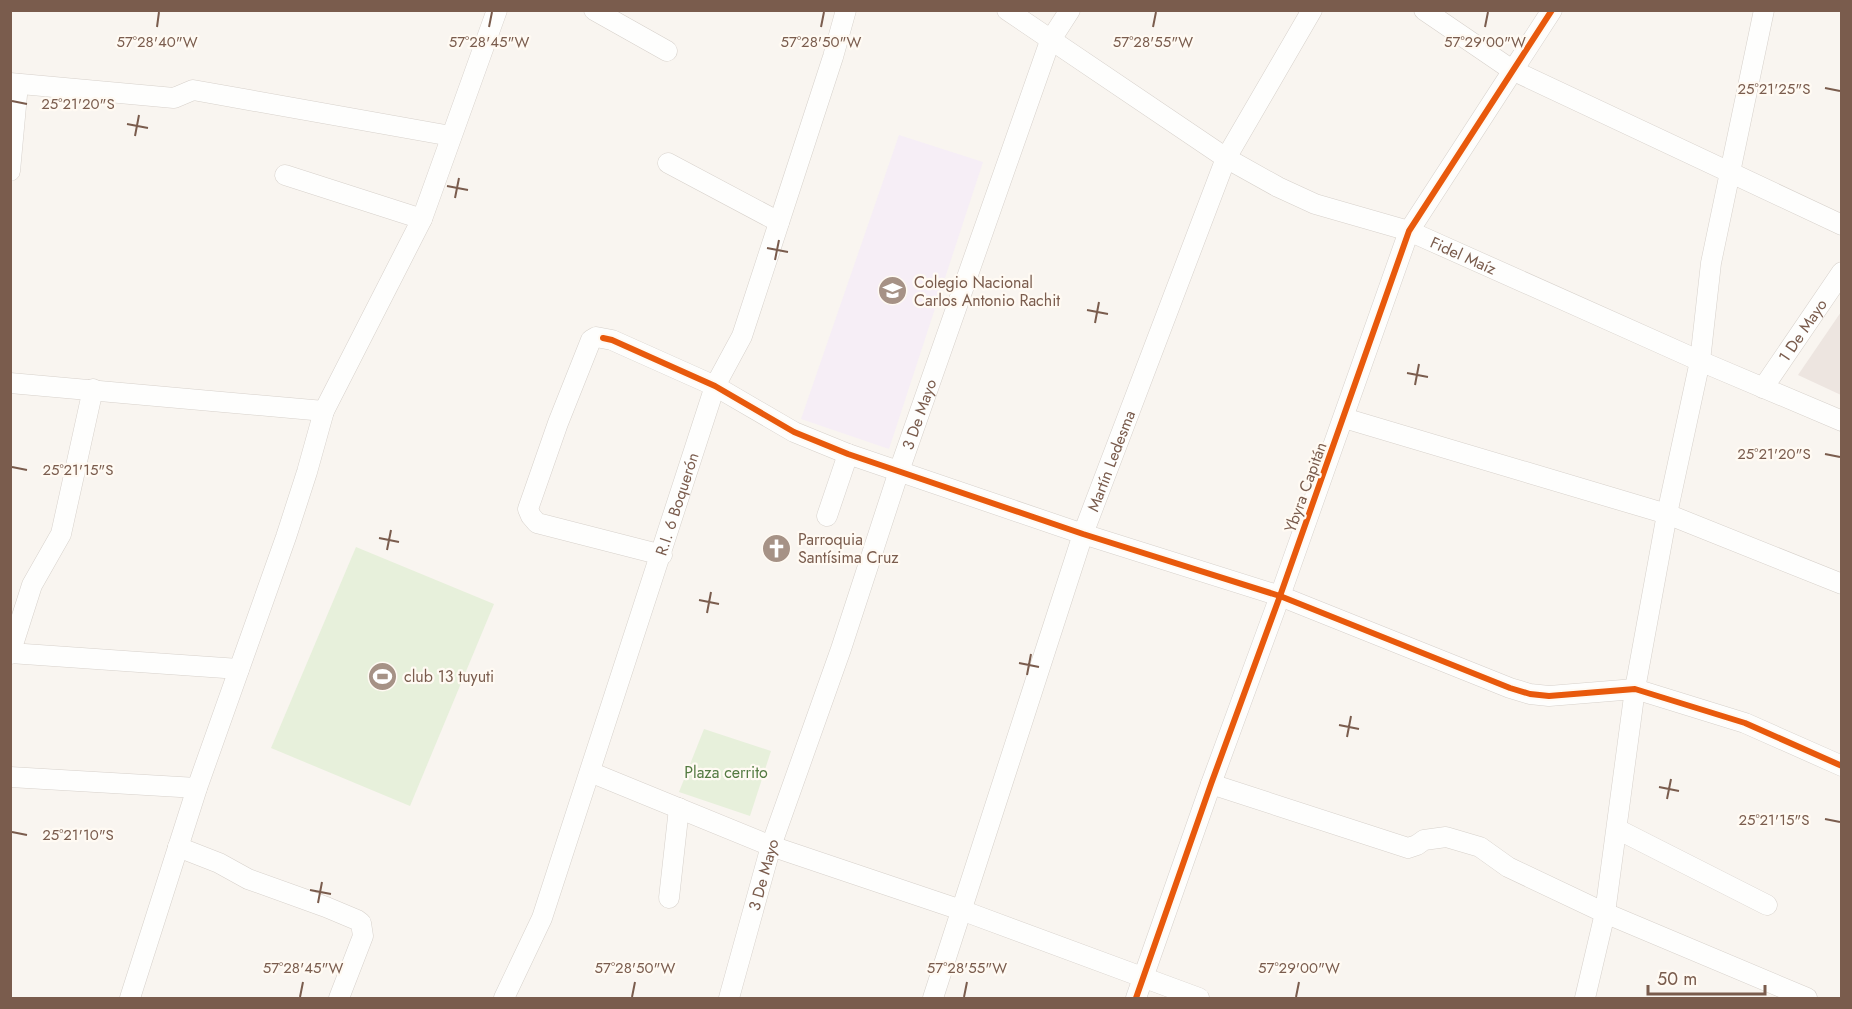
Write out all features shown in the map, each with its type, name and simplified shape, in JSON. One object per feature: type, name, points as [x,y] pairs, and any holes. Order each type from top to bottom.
[{"type":"street","points":[[594,10],[668,51]]},
{"type":"street","name":"R.I. 6 Boquerón","points":[[504,999],[542,918],[662,555],[715,386],[742,336],[833,57],[846,10]]},
{"type":"street","name":"Fidel Maíz","points":[[1007,10],[1226,158],[1278,187],[1315,204],[1409,231],[1700,361],[1842,421]]},
{"type":"street","name":"3 De Mayo","points":[[729,999],[771,846],[842,649],[899,471],[1050,41],[1070,10]]},
{"type":"street","name":"Martín Ledesma","points":[[933,999],[1083,534],[1226,158],[1312,10]]},
{"type":"street","points":[[1425,10],[1512,70],[1842,225]]},
{"type":"street","name":"Ybyra Capitán","points":[[1136,999],[1409,231],[1552,10]]},
{"type":"street","points":[[1586,999],[1605,913],[1635,689],[1667,514],[1700,361],[1711,262],[1764,10]]},
{"type":"street","points":[[130,999],[197,788],[290,527],[308,472],[324,411],[422,219],[491,13]]},
{"type":"street","points":[[10,171],[14,83],[174,98],[193,90],[451,136]]},
{"type":"street","points":[[668,163],[779,222]]},
{"type":"street","points":[[285,176],[422,219]]},
{"type":"street","name":"1 De Mayo","points":[[1763,388],[1842,272]]},
{"type":"street","points":[[662,555],[537,523],[528,508],[591,340],[596,337],[612,340],[715,386],[795,432],[848,454],[1083,534],[1280,596],[1530,694],[1549,696],[1635,689],[1745,723],[1842,766]]},
{"type":"street","points":[[10,383],[324,411]]},
{"type":"street","points":[[93,389],[61,534],[32,585],[11,653],[239,669]]},
{"type":"street","points":[[1344,418],[1667,514],[1842,584]]},
{"type":"street","points":[[827,516],[848,454]]},
{"type":"street","points":[[590,772],[771,846],[961,910],[1199,999]]},
{"type":"street","points":[[10,777],[197,788]]},
{"type":"street","points":[[1211,784],[1408,848],[1424,840],[1446,837],[1480,847],[1508,867],[1605,913],[1807,999]]},
{"type":"street","points":[[669,898],[679,808]]},
{"type":"street","points":[[1617,829],[1767,905]]},
{"type":"street","points":[[177,847],[219,863],[248,879],[361,923],[363,936],[339,999]]},
{"type":"shaded area","name":"Colegio Nacional Carlos Antonio Rachit","points":[[899,135],[983,162],[889,449],[801,419]]},
{"type":"shaded area","points":[[1841,312],[1841,395],[1798,375]]},
{"type":"green space","name":"club 13 tuyuti","points":[[356,547],[494,604],[410,806],[271,748]]},
{"type":"green space","name":"Plaza cerrito","points":[[704,729],[771,751],[750,816],[679,792]]},
{"type":"cycle path","points":[[1136,998],[1409,231],[1552,10]]},
{"type":"cycle path","points":[[603,338],[715,386],[794,432],[848,454],[1083,534],[1280,596],[1510,688],[1530,694],[1549,696],[1635,689],[1745,723],[1842,766]]},
{"type":"place","name":"Colegio Nacional Carlos Antonio Rachit","points":[[893,291]]},
{"type":"place","name":"Parroquia Santísima Cruz","points":[[777,548]]},
{"type":"place","name":"club 13 tuyuti","points":[[383,676]]}]
